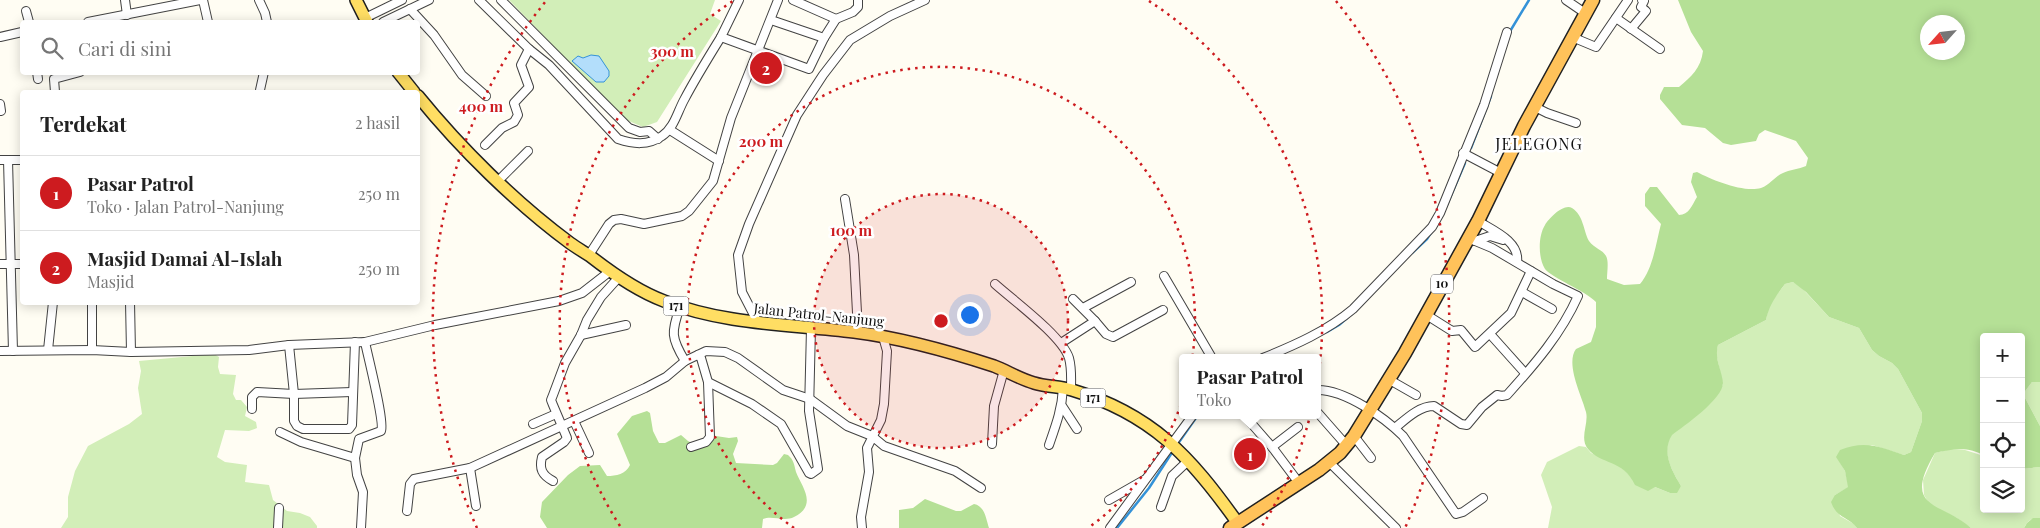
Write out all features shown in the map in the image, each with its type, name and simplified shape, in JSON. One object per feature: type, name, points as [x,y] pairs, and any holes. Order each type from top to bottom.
[{"type":"highway","name":"10","points":[[1234,525],[1329,462],[1351,441],[1371,411],[1425,314],[1471,239],[1501,173],[1584,13],[1593,0]]},
{"type":"main road","points":[[356,0],[366,20]]},
{"type":"main road","points":[[400,75],[412,90]]},
{"type":"main road","name":"Jalan Patrol-Nanjung","points":[[420,98],[444,127],[498,181],[570,243],[614,274],[660,300],[680,307],[758,323],[858,332],[932,346],[1004,370],[1032,383],[1067,389],[1132,414],[1174,445],[1189,460],[1215,491],[1234,525]]},
{"type":"street","points":[[125,0],[127,14]]},
{"type":"street","points":[[112,20],[127,14],[202,0],[207,20]]},
{"type":"street","points":[[259,0],[266,20]]},
{"type":"street","points":[[366,20],[402,0]]},
{"type":"street","points":[[387,20],[430,0]]},
{"type":"street","points":[[479,0],[529,49],[549,65],[618,139],[628,143],[644,144],[658,139],[670,130],[684,100],[721,37],[739,0]]},
{"type":"street","points":[[501,0],[629,128],[640,132],[649,131],[658,139]]},
{"type":"street","points":[[589,255],[609,224],[614,220],[621,219],[644,224],[674,219],[689,211],[713,181],[744,81],[760,49],[778,0]]},
{"type":"street","points":[[794,0],[836,19]]},
{"type":"street","points":[[721,37],[760,49],[809,69],[824,38],[836,19],[853,12],[858,7],[858,0]]},
{"type":"street","points":[[758,323],[742,292],[738,255],[749,224],[797,115],[823,75],[850,40],[890,16],[925,0]]},
{"type":"street","points":[[1566,0],[1584,13]]},
{"type":"street","points":[[1572,37],[1596,47],[1628,0]]},
{"type":"street","points":[[1631,29],[1646,11],[1641,7],[1644,1],[1642,0]]},
{"type":"street","points":[[410,9],[434,35],[462,75],[486,96]]},
{"type":"street","points":[[26,11],[28,20]]},
{"type":"street","points":[[1616,18],[1660,49]]},
{"type":"street","points":[[771,20],[824,38]]},
{"type":"street","points":[[0,37],[20,32]]},
{"type":"street","points":[[1272,354],[1321,331],[1353,309],[1432,226],[1440,213],[1484,105],[1506,32]]},
{"type":"street","points":[[485,146],[502,128],[514,122],[518,116],[514,103],[529,88],[521,65],[529,49]]},
{"type":"street","points":[[55,90],[54,79],[69,75]]},
{"type":"street","points":[[260,90],[263,75]]},
{"type":"street","points":[[1535,107],[1576,123]]},
{"type":"street","points":[[670,130],[719,161]]},
{"type":"street","points":[[498,181],[528,151]]},
{"type":"street","points":[[1464,153],[1501,173]]},
{"type":"street","points":[[13,351],[13,307],[4,160],[20,160]]},
{"type":"street","points":[[845,199],[854,255],[858,332]]},
{"type":"street","points":[[1478,221],[1505,238],[1513,246],[1518,255],[1517,262]]},
{"type":"street","points":[[1471,239],[1490,236],[1502,241],[1505,238]]},
{"type":"street","points":[[1395,428],[1410,416],[1429,406],[1434,406],[1466,426],[1490,400],[1497,395],[1505,396],[1544,353],[1568,318],[1578,296],[1471,239]]},
{"type":"street","points":[[0,264],[20,264]]},
{"type":"street","points":[[1425,314],[1452,331],[1461,330],[1473,346],[1490,334],[1511,313],[1531,271]]},
{"type":"street","points":[[553,481],[546,478],[540,463],[546,452],[566,440],[563,426],[551,400],[552,395],[565,363],[587,320],[614,274]]},
{"type":"street","points":[[0,351],[92,350],[131,352],[250,350],[289,345],[365,342],[435,325],[559,301],[582,293],[614,274]]},
{"type":"street","points":[[1164,276],[1210,354]]},
{"type":"street","points":[[1083,308],[1131,282]]},
{"type":"street","points":[[995,284],[1061,343],[1069,358],[1072,372],[1058,424],[1049,445]]},
{"type":"street","points":[[1522,292],[1552,309]]},
{"type":"street","points":[[1073,299],[1106,334],[1113,337],[1163,310]]},
{"type":"street","points":[[48,350],[53,305]]},
{"type":"street","points":[[92,305],[92,350]]},
{"type":"street","points":[[130,305],[131,352]]},
{"type":"street","points":[[680,307],[673,334],[675,344],[685,361]]},
{"type":"street","points":[[1061,343],[1095,322]]},
{"type":"street","points":[[581,335],[626,325]]},
{"type":"street","points":[[708,382],[752,404],[781,424],[811,474],[818,469],[809,411],[811,328]]},
{"type":"street","points":[[1490,334],[1526,373]]},
{"type":"street","points":[[862,528],[861,517],[869,472],[867,448],[881,420],[884,404],[887,351],[883,337]]},
{"type":"street","points":[[289,345],[294,394],[294,421],[296,426],[303,429],[317,430],[349,429],[351,427],[355,342]]},
{"type":"street","points":[[361,528],[362,492],[355,458],[359,439],[379,433],[383,428],[365,342]]},
{"type":"street","points":[[407,511],[410,484],[414,480],[470,468],[666,377],[685,361],[706,351],[724,352],[738,358],[783,390],[810,399],[847,426],[872,436],[884,446],[955,471],[981,488]]},
{"type":"street","points":[[691,447],[706,442],[710,437],[708,382],[701,358],[698,355]]},
{"type":"street","points":[[992,444],[994,406],[1004,370]]},
{"type":"street","points":[[1388,379],[1416,395]]},
{"type":"street","points":[[1321,390],[1326,390],[1359,402],[1395,428],[1403,436],[1456,514],[1463,512],[1483,498]]},
{"type":"street","points":[[252,408],[252,397],[257,392],[294,394],[352,392]]},
{"type":"street","points":[[1062,406],[1077,429]]},
{"type":"street","points":[[534,424],[556,414]]},
{"type":"street","points":[[1321,416],[1370,458]]},
{"type":"street","points":[[1110,528],[1174,445],[1190,419]]},
{"type":"street","points":[[1248,419],[1272,447],[1299,483]]},
{"type":"street","points":[[574,421],[589,453]]},
{"type":"street","points":[[1272,447],[1298,428]]},
{"type":"street","points":[[317,430],[320,448]]},
{"type":"street","points":[[280,432],[302,442],[355,458]]},
{"type":"street","points":[[1161,507],[1172,476],[1189,460]]},
{"type":"street","points":[[1329,462],[1396,528]]},
{"type":"street","points":[[470,468],[476,506]]},
{"type":"street","points":[[1109,500],[1148,478]]},
{"type":"street","points":[[278,528],[279,508]]},
{"type":"green space","points":[[509,0],[715,0],[710,14],[721,21],[657,122],[643,127],[624,119]],"holes":[[[591,55],[596,82],[583,58]]]},
{"type":"green space","points":[[1678,0],[2040,0],[2040,382],[2032,382],[2025,391],[2025,333],[1980,333],[1980,454],[1967,450],[1935,453],[1926,471],[1922,485],[1924,495],[1929,502],[1971,528],[1857,528],[1850,521],[1839,515],[1833,508],[1831,502],[1835,495],[1848,487],[1845,471],[1836,457],[1840,450],[1857,445],[1865,445],[1880,447],[1904,455],[1911,452],[1922,421],[1922,413],[1898,369],[1872,350],[1859,328],[1829,317],[1806,292],[1793,282],[1785,284],[1771,305],[1766,320],[1718,345],[1718,360],[1723,383],[1721,389],[1717,397],[1710,404],[1672,435],[1667,448],[1669,461],[1681,486],[1677,493],[1670,493],[1655,487],[1648,491],[1635,485],[1630,477],[1618,466],[1599,458],[1585,445],[1584,436],[1587,417],[1575,380],[1572,363],[1576,349],[1591,342],[1596,327],[1596,302],[1545,269],[1541,259],[1540,247],[1541,235],[1547,222],[1561,209],[1572,208],[1579,215],[1589,241],[1603,252],[1607,258],[1607,279],[1624,285],[1640,284],[1651,263],[1661,224],[1645,206],[1645,194],[1650,187],[1657,187],[1679,215],[1682,215],[1690,209],[1697,197],[1691,182],[1693,173],[1697,172],[1719,182],[1737,187],[1754,189],[1761,188],[1783,173],[1806,166],[1808,158],[1796,141],[1765,130],[1759,134],[1756,141],[1731,145],[1723,143],[1705,128],[1682,125],[1660,99],[1660,95],[1664,87],[1679,87],[1691,76],[1698,67],[1703,51],[1691,32]]},
{"type":"green space","points":[[1793,282],[1800,286],[1829,317],[1859,328],[1872,350],[1898,369],[1922,413],[1922,421],[1911,452],[1904,455],[1872,445],[1837,457],[1845,471],[1849,487],[1835,495],[1840,516],[1854,524],[1857,528],[1548,528],[1552,507],[1541,475],[1547,462],[1579,446],[1586,447],[1591,453],[1619,465],[1632,478],[1670,493],[1681,486],[1667,455],[1668,441],[1671,435],[1723,385],[1716,353],[1718,345],[1766,320],[1769,305],[1785,284]]},
{"type":"green space","points":[[214,354],[219,357],[218,367],[220,374],[236,375],[233,394],[236,400],[241,400],[247,407],[245,416],[256,422],[257,428],[249,431],[225,430],[217,457],[225,462],[247,465],[245,482],[269,485],[273,500],[287,511],[310,517],[317,528],[61,528],[68,517],[68,497],[75,471],[88,446],[129,424],[142,414],[138,388],[141,371],[139,361]]},
{"type":"green space","points":[[2032,382],[2040,382],[2040,426],[2025,398],[2025,391]]},
{"type":"green space","points":[[2025,398],[2040,426],[2040,467],[2025,469]]},
{"type":"green space","points":[[647,411],[650,413],[653,431],[659,443],[665,443],[681,435],[702,448],[710,444],[716,436],[737,437],[738,441],[733,454],[736,463],[773,465],[784,454],[788,455],[793,461],[806,496],[805,507],[794,517],[763,519],[762,528],[547,528],[540,517],[542,502],[568,475],[580,466],[600,465],[607,476],[614,476],[626,471],[630,465],[617,434],[632,416]]},
{"type":"green space","points":[[1950,449],[1965,450],[1980,455],[1980,513],[2025,513],[2025,469],[2040,467],[2040,518],[2030,520],[2024,528],[1971,528],[1957,518],[1934,507],[1924,495],[1923,480],[1935,453]]},
{"type":"green space","points":[[925,499],[956,511],[961,511],[974,504],[978,505],[984,513],[989,528],[899,528],[899,510],[913,508]]},
{"type":"green space","points":[[2033,518],[2040,518],[2040,528],[2024,528],[2027,523]]},
{"type":"water","points":[[591,55],[599,56],[609,71],[609,76],[604,82],[596,82],[572,61],[578,56],[583,58]]},
{"type":"waterway","points":[[1509,33],[1529,0]]},
{"type":"waterway","points":[[1471,148],[1491,96]]},
{"type":"waterway","points":[[1446,207],[1465,163]]},
{"type":"waterway","points":[[1412,253],[1427,239],[1432,231]]},
{"type":"waterway","points":[[1327,332],[1347,318]]},
{"type":"waterway","points":[[1177,445],[1195,419]]},
{"type":"waterway","points":[[1117,528],[1149,488],[1173,451]]},
{"type":"place","name":"Masjid Damai Al-Islah","points":[[766,68]]},
{"type":"place","name":"Pasar Patrol","points":[[1250,454]]},
{"type":"district","name":"JELEGONG","points":[[1539,144]]}]
